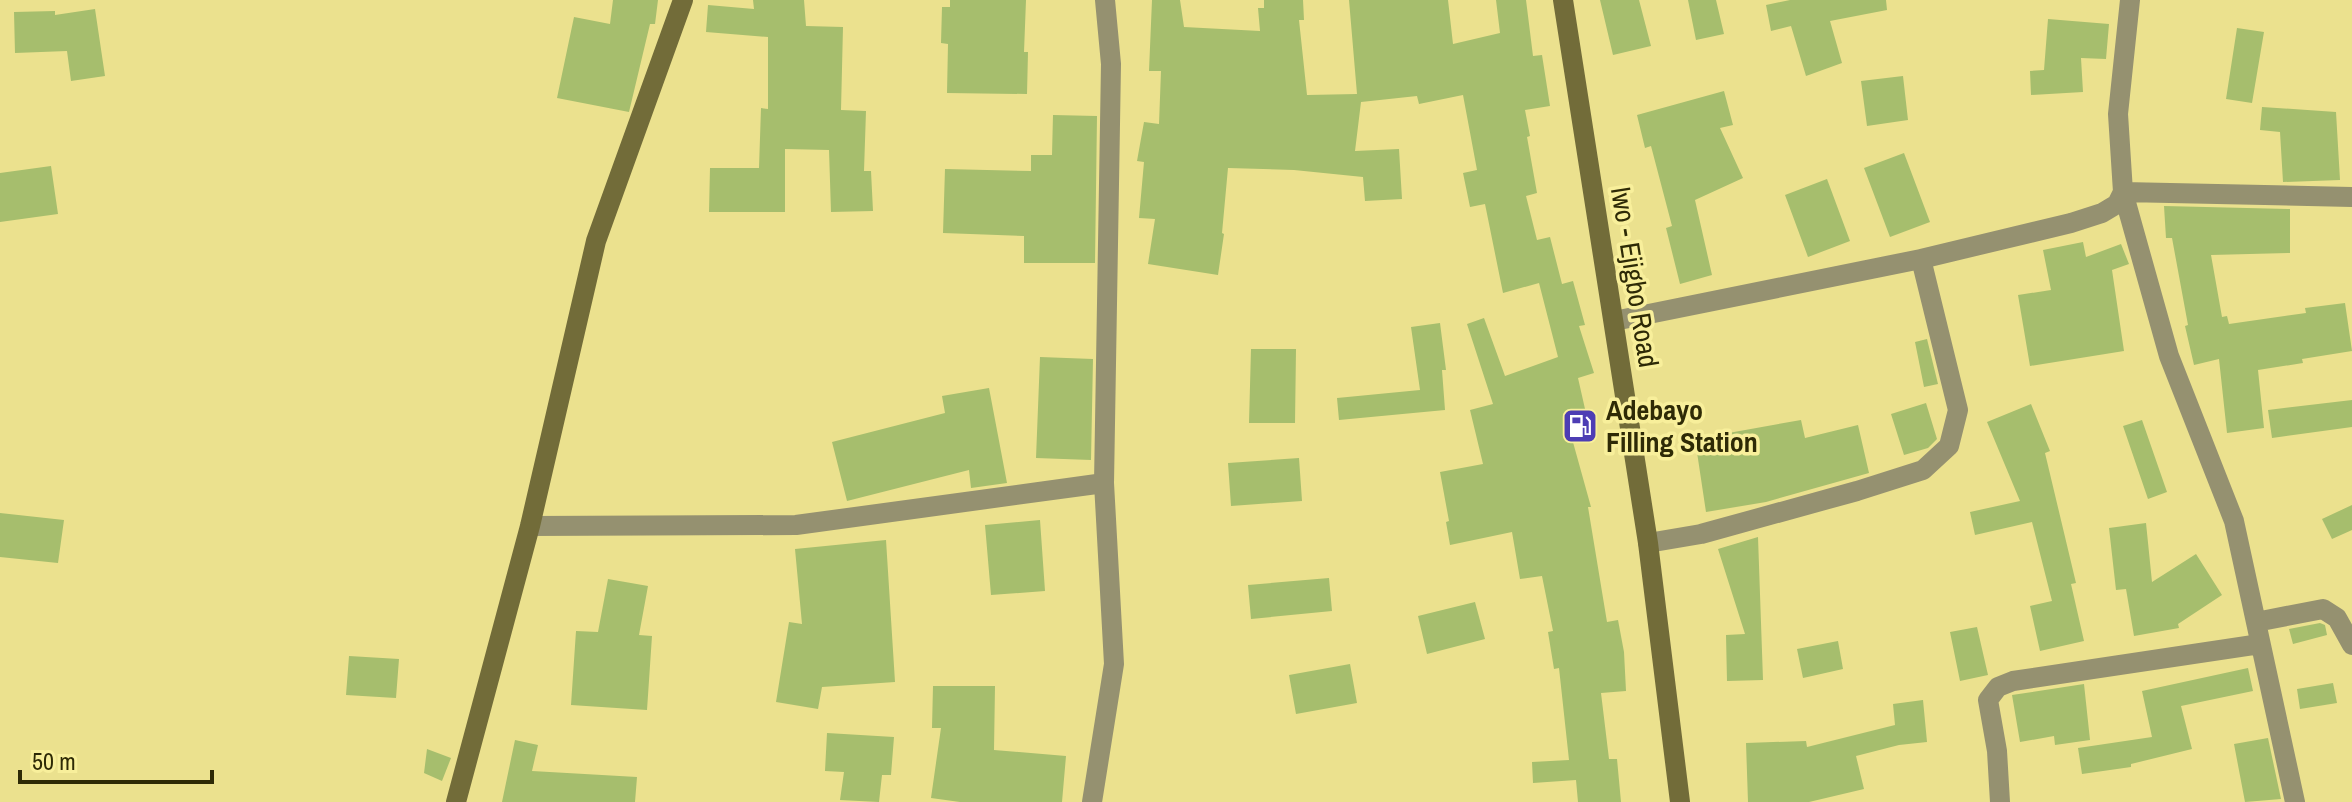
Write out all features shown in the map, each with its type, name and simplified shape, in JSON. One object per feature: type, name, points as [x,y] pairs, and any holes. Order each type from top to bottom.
[{"type":"main road","points":[[456,802],[530,526],[596,241],[683,0]]},
{"type":"main road","name":"Iwo - Ejigbo Road","points":[[1563,0],[1648,543],[1680,802]]},
{"type":"street","points":[[1092,802],[1114,664],[1104,483],[1111,64],[1105,0]]},
{"type":"street","points":[[2130,0],[2118,114],[2123,192],[2169,356],[2234,521],[2295,802]]},
{"type":"street","points":[[1614,321],[1921,259],[2081,220],[2117,204],[2123,192]]},
{"type":"street","points":[[2123,192],[2352,197]]},
{"type":"street","points":[[1648,543],[1701,534],[1923,470],[1949,446],[1958,410],[1921,259]]},
{"type":"street","points":[[530,526],[796,525],[1104,483]]},
{"type":"street","points":[[2256,622],[2323,609],[2337,618],[2352,645]]},
{"type":"street","points":[[2000,802],[1997,751],[1988,700],[1998,687],[2013,681],[2260,644]]},
{"type":"building","points":[[613,0],[658,0],[655,24],[650,24],[629,112],[557,98],[574,17],[610,24]]},
{"type":"building","points":[[753,0],[804,0],[806,26],[843,27],[841,110],[866,111],[864,171],[871,171],[873,211],[831,212],[829,150],[785,149],[785,212],[709,212],[710,168],[759,168],[761,108],[768,109],[768,37],[706,32],[708,5],[754,9]]},
{"type":"building","points":[[950,0],[1026,0],[1024,52],[1028,52],[1027,94],[947,93],[948,44],[941,43],[942,7],[950,7]]},
{"type":"building","points":[[1152,0],[1180,0],[1184,27],[1260,31],[1258,8],[1264,8],[1264,0],[1303,0],[1304,20],[1299,20],[1307,95],[1357,94],[1349,0],[1448,0],[1453,44],[1500,33],[1496,0],[1526,0],[1533,56],[1542,55],[1550,106],[1525,110],[1537,193],[1526,196],[1537,240],[1550,237],[1562,284],[1573,281],[1585,325],[1579,326],[1594,373],[1578,378],[1590,431],[1571,435],[1591,507],[1588,507],[1607,622],[1618,620],[1624,652],[1626,691],[1601,693],[1609,759],[1617,759],[1621,802],[1578,802],[1576,780],[1533,783],[1532,762],[1569,760],[1559,668],[1554,669],[1548,632],[1553,631],[1542,576],[1520,579],[1512,532],[1450,545],[1440,472],[1483,464],[1470,410],[1493,404],[1467,324],[1484,318],[1505,376],[1558,357],[1539,283],[1503,293],[1485,204],[1470,207],[1463,173],[1477,170],[1463,95],[1419,104],[1417,96],[1361,102],[1355,151],[1399,149],[1402,199],[1365,201],[1363,177],[1228,168],[1218,275],[1148,264],[1155,219],[1139,218],[1144,162],[1137,161],[1144,122],[1159,124],[1161,71],[1149,71]]},
{"type":"building","points":[[1600,0],[1639,0],[1651,46],[1613,55]]},
{"type":"building","points":[[1688,0],[1716,0],[1724,34],[1696,40]]},
{"type":"building","points":[[1790,0],[1886,0],[1887,10],[1830,21],[1842,63],[1806,76],[1791,26],[1771,31],[1766,5]]},
{"type":"building","points":[[95,9],[105,76],[71,81],[67,51],[15,53],[14,12],[55,11],[55,15]]},
{"type":"building","points":[[2048,19],[2109,24],[2106,59],[2081,58],[2083,92],[2031,95],[2030,71],[2044,70]]},
{"type":"building","points":[[2237,28],[2264,32],[2252,103],[2226,99]]},
{"type":"building","points":[[1903,76],[1908,120],[1867,126],[1861,81]]},
{"type":"building","points":[[1724,91],[1733,125],[1720,128],[1743,178],[1695,200],[1712,275],[1680,284],[1666,228],[1672,226],[1651,146],[1645,148],[1637,115]]},
{"type":"building","points":[[2262,107],[2336,112],[2340,180],[2283,182],[2280,132],[2260,130]]},
{"type":"building","points":[[1053,115],[1097,116],[1095,263],[1024,263],[1024,236],[943,233],[945,169],[1031,171],[1031,155],[1052,155]]},
{"type":"building","points":[[1904,153],[1930,222],[1890,237],[1864,168]]},
{"type":"building","points":[[51,166],[58,214],[0,222],[0,173]]},
{"type":"building","points":[[1827,179],[1850,241],[1808,257],[1785,195]]},
{"type":"building","points":[[2164,206],[2290,209],[2290,253],[2211,255],[2222,317],[2227,316],[2229,324],[2306,313],[2305,308],[2345,303],[2352,351],[2258,370],[2264,428],[2227,433],[2219,359],[2194,365],[2172,238],[2166,238]]},
{"type":"building","points":[[2083,242],[2086,257],[2121,244],[2129,264],[2112,270],[2124,351],[2030,366],[2018,295],[2051,290],[2043,250]]},
{"type":"building","points":[[1440,323],[1446,370],[1442,370],[1445,410],[1339,420],[1337,398],[1420,390],[1411,327]]},
{"type":"building","points":[[1927,339],[1938,384],[1924,387],[1915,342]]},
{"type":"building","points":[[1251,349],[1296,349],[1295,423],[1249,423]]},
{"type":"building","points":[[1040,357],[1093,359],[1091,460],[1036,458]]},
{"type":"building","points":[[989,388],[1007,483],[971,488],[969,470],[847,501],[832,442],[945,413],[942,396]]},
{"type":"building","points":[[2352,400],[2352,427],[2272,438],[2268,410]]},
{"type":"building","points":[[1926,403],[1937,439],[1928,448],[1904,455],[1891,414]]},
{"type":"building","points":[[2031,404],[2050,451],[2045,453],[2076,583],[2071,584],[2084,641],[2040,651],[2030,606],[2052,601],[2032,522],[1975,535],[1970,512],[2020,501],[1987,422]]},
{"type":"building","points":[[1801,420],[1805,438],[1858,425],[1869,473],[1766,502],[1706,512],[1695,439]]},
{"type":"building","points":[[2142,420],[2167,492],[2148,499],[2123,426]]},
{"type":"building","points":[[1299,458],[1302,501],[1231,506],[1228,463]]},
{"type":"building","points":[[2352,505],[2352,530],[2332,539],[2322,519]]},
{"type":"building","points":[[0,513],[64,520],[58,563],[0,557]]},
{"type":"building","points":[[1040,520],[1045,591],[991,595],[985,525]]},
{"type":"building","points":[[2146,523],[2152,582],[2196,554],[2222,595],[2178,624],[2179,628],[2134,636],[2126,589],[2116,590],[2109,528]]},
{"type":"building","points":[[1758,537],[1763,680],[1727,681],[1726,635],[1745,634],[1718,549]]},
{"type":"building","points":[[886,540],[895,682],[822,687],[818,709],[776,702],[789,622],[802,624],[795,549]]},
{"type":"building","points":[[1329,578],[1332,611],[1251,619],[1248,585]]},
{"type":"building","points":[[608,579],[648,586],[639,635],[652,636],[647,710],[571,705],[576,631],[598,632]]},
{"type":"building","points":[[1475,602],[1485,639],[1427,654],[1418,616]]},
{"type":"building","points":[[2320,623],[2325,625],[2327,635],[2293,644],[2289,629]]},
{"type":"building","points":[[1977,627],[1988,675],[1960,681],[1950,632]]},
{"type":"building","points":[[1838,641],[1843,669],[1803,678],[1797,649]]},
{"type":"building","points":[[349,656],[399,659],[396,698],[346,695]]},
{"type":"building","points":[[1350,664],[1357,703],[1296,714],[1289,675]]},
{"type":"building","points":[[2248,668],[2253,691],[2181,706],[2192,749],[2131,764],[2131,767],[2082,774],[2078,748],[2152,737],[2142,691]]},
{"type":"building","points":[[2333,683],[2337,703],[2300,709],[2297,689]]},
{"type":"building","points":[[2084,684],[2090,740],[2055,745],[2054,736],[2020,742],[2012,695]]},
{"type":"building","points":[[933,686],[995,686],[994,750],[1066,756],[1062,802],[960,802],[931,798],[941,728],[932,728]]},
{"type":"building","points":[[1923,700],[1927,742],[1899,745],[1856,756],[1864,789],[1809,802],[1748,802],[1746,743],[1806,741],[1807,747],[1895,725],[1893,704]]},
{"type":"building","points":[[827,733],[894,737],[891,775],[882,775],[879,802],[840,800],[844,772],[825,771]]},
{"type":"building","points":[[2268,738],[2281,799],[2245,802],[2234,744]]},
{"type":"building","points":[[515,740],[538,745],[532,771],[637,777],[635,802],[502,802]]},
{"type":"building","points":[[427,749],[451,758],[442,781],[424,773]]},
{"type":"place","name":"Adebayo Filling Station","points":[[1580,426]]}]
